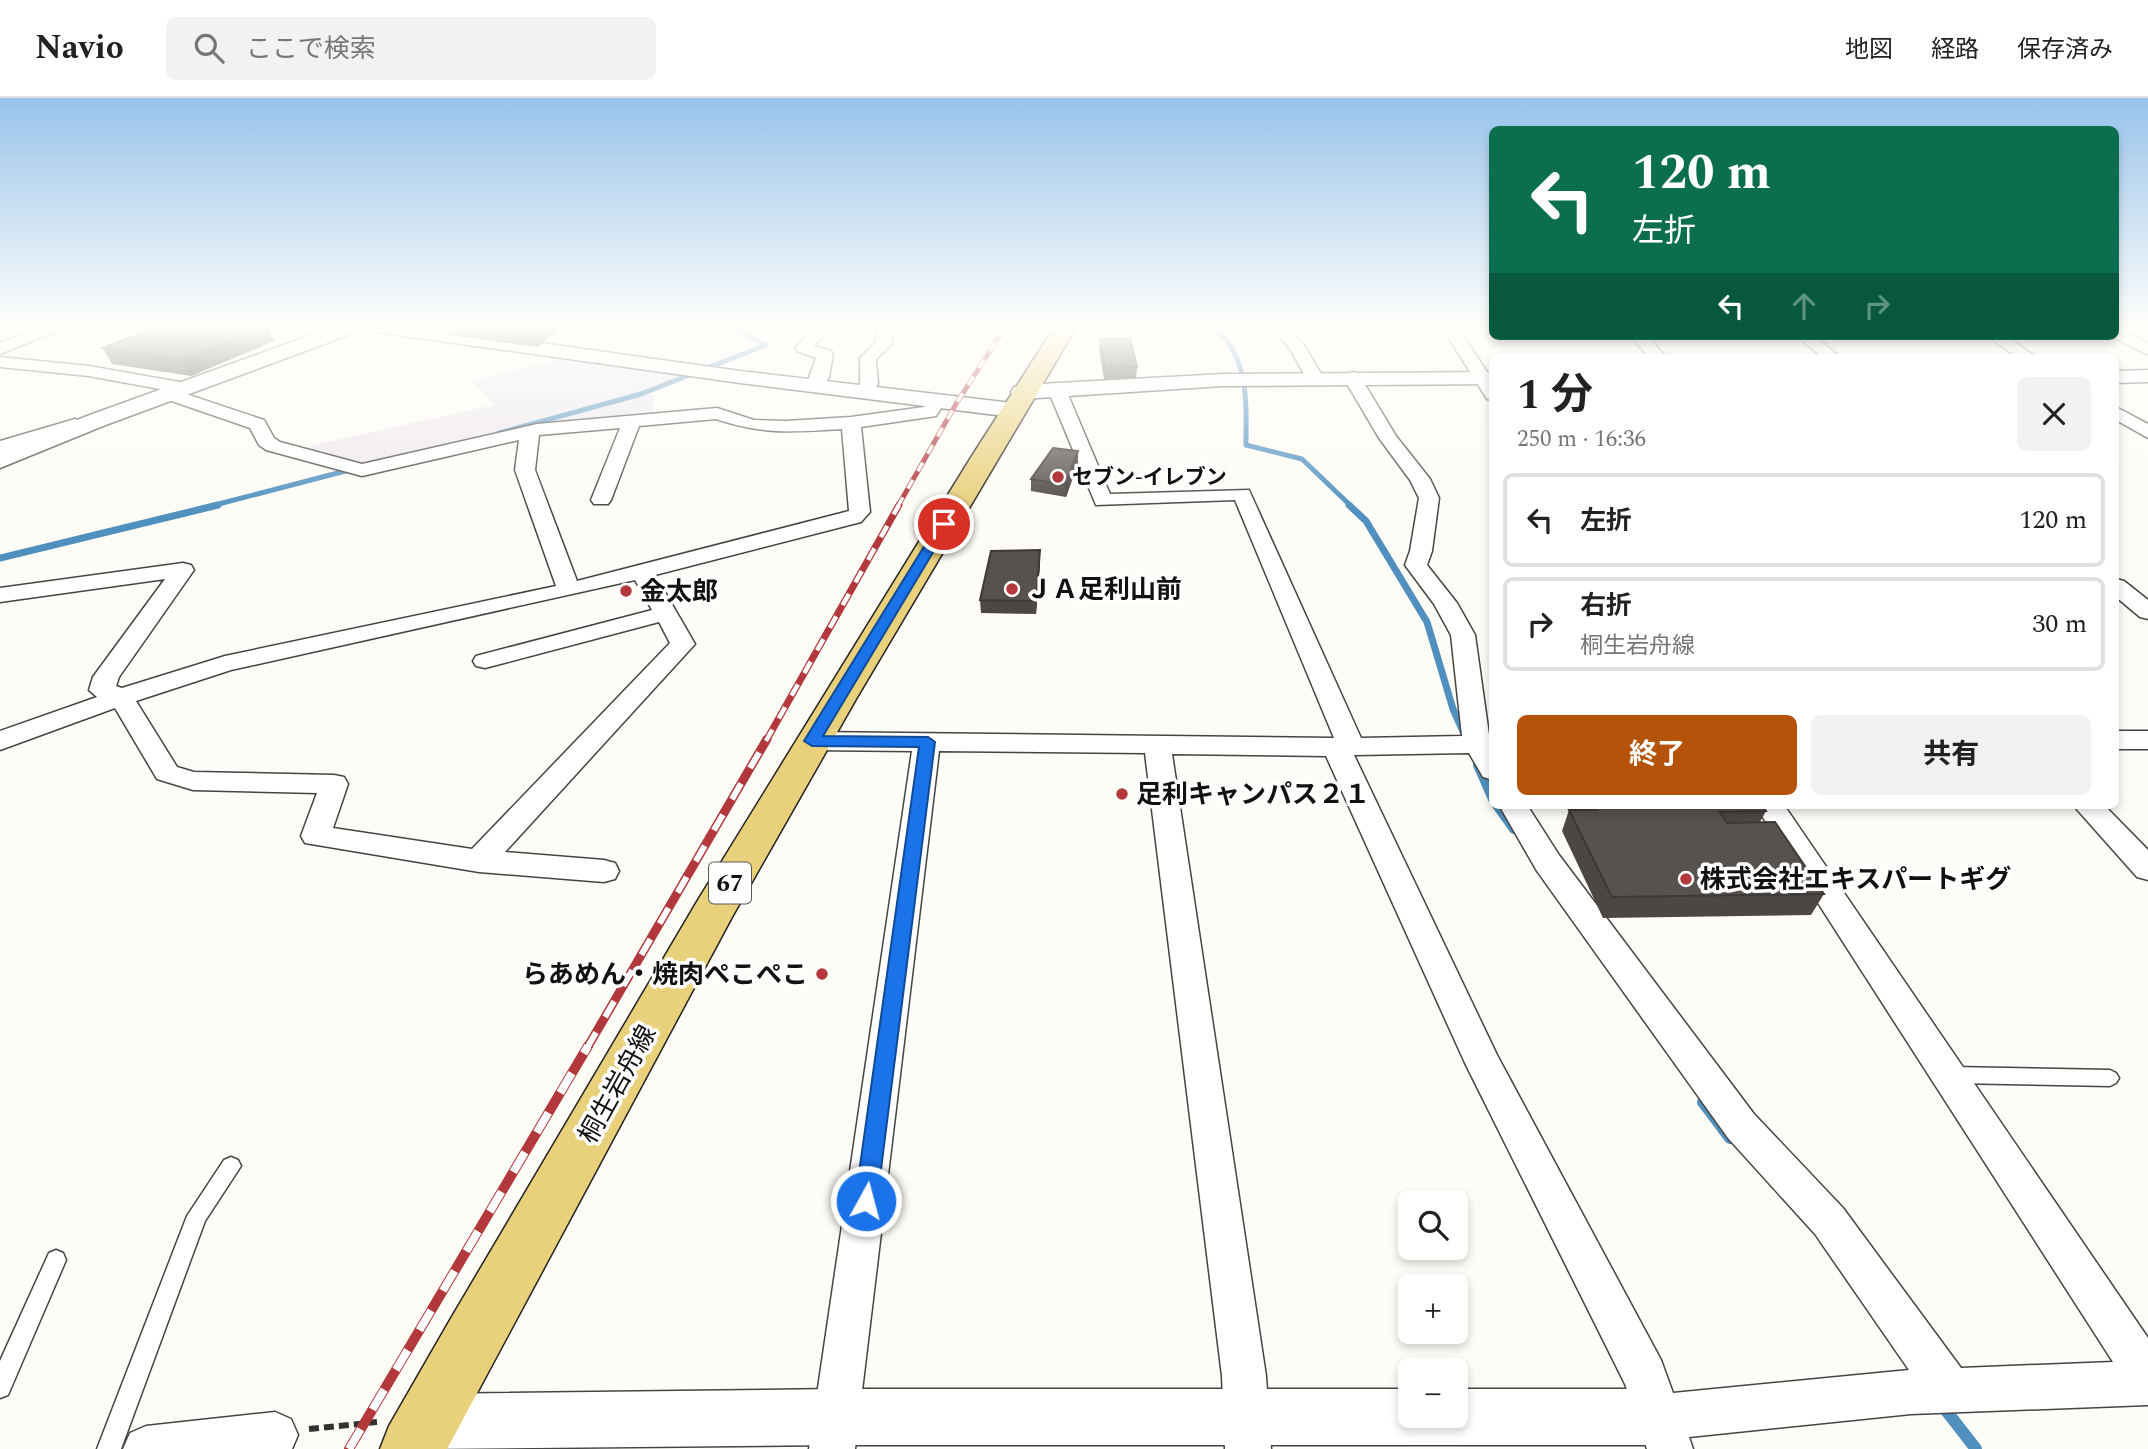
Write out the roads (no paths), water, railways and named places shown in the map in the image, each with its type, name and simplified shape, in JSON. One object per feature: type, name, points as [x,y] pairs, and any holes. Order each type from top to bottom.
[{"type":"main road","name":"桐生岩舟線","points":[[410,1432],[812,741],[1034,389]]},
{"type":"street","points":[[168,389],[257,424],[266,440],[273,446],[362,470],[530,431],[717,413],[752,425],[851,423],[930,412],[937,401]]},
{"type":"street","points":[[0,461],[95,421],[182,389]]},
{"type":"street","points":[[840,389],[937,401],[1030,398],[1151,389]]},
{"type":"street","points":[[812,741],[1344,747],[1485,744],[1463,635],[1445,603],[1416,565],[1429,498],[1420,479],[1388,438],[1359,389]]},
{"type":"street","points":[[1030,398],[1103,501],[1242,494],[1344,747],[1483,1063],[1645,1376],[1665,1433]]},
{"type":"street","points":[[2119,414],[2148,432]]},
{"type":"street","points":[[0,447],[95,421]]},
{"type":"street","points":[[601,500],[632,421]]},
{"type":"street","points":[[0,741],[121,697],[225,664],[569,590],[854,518],[860,512],[851,423]]},
{"type":"street","points":[[530,431],[525,470],[569,590]]},
{"type":"street","points":[[0,595],[183,570],[106,677],[103,690],[121,697],[167,773],[193,781],[334,784],[316,836],[479,861],[604,871]]},
{"type":"street","points":[[479,861],[683,644],[642,572]]},
{"type":"street","points":[[2119,588],[2148,612]]},
{"type":"street","points":[[485,661],[666,613]]},
{"type":"street","points":[[2119,740],[2148,740]]},
{"type":"street","points":[[835,1433],[928,742]]},
{"type":"street","points":[[1157,744],[1248,1433]]},
{"type":"street","points":[[1515,809],[1548,863],[1741,1126],[1829,1221],[1933,1391]]},
{"type":"street","points":[[1772,809],[2148,1377]]},
{"type":"street","points":[[2091,809],[2148,869]]},
{"type":"street","points":[[410,1432],[1665,1433],[1933,1391],[2148,1383]]},
{"type":"street","points":[[146,1449],[270,1442]]},
{"type":"lane","points":[[1947,1075],[2110,1078]]},
{"type":"lane","points":[[109,1449],[197,1216],[231,1166]]},
{"type":"lane","points":[[0,1387],[56,1260]]},
{"type":"waterway","points":[[499,433],[654,389]]},
{"type":"waterway","points":[[1244,389],[1246,445],[1302,459],[1351,506]]},
{"type":"waterway","points":[[211,506],[353,469]]},
{"type":"waterway","points":[[0,558],[218,505]]},
{"type":"waterway","points":[[1349,505],[1366,521],[1427,622],[1453,709],[1465,736]]},
{"type":"waterway","points":[[1478,765],[1489,790]]},
{"type":"waterway","points":[[1500,809],[1514,829]]},
{"type":"waterway","points":[[1703,1102],[1730,1138]]},
{"type":"waterway","points":[[1941,1404],[1976,1449]]},
{"type":"railway","points":[[898,506],[966,389]]},
{"type":"railway","points":[[766,741],[899,505]]},
{"type":"railway","points":[[587,1048],[767,739]]},
{"type":"railway","points":[[349,1449],[588,1046]]},
{"type":"place","name":"セブン-イレブン","points":[[1058,477]]},
{"type":"place","name":"ＪＡ足利山前","points":[[1012,589]]},
{"type":"place","name":"金太郎","points":[[626,591]]},
{"type":"place","name":"足利キャンパス２１","points":[[1122,794]]},
{"type":"place","name":"株式会社エキスパートギグ","points":[[1686,879]]},
{"type":"place","name":"らあめん・焼肉ぺこぺこ","points":[[822,974]]}]
